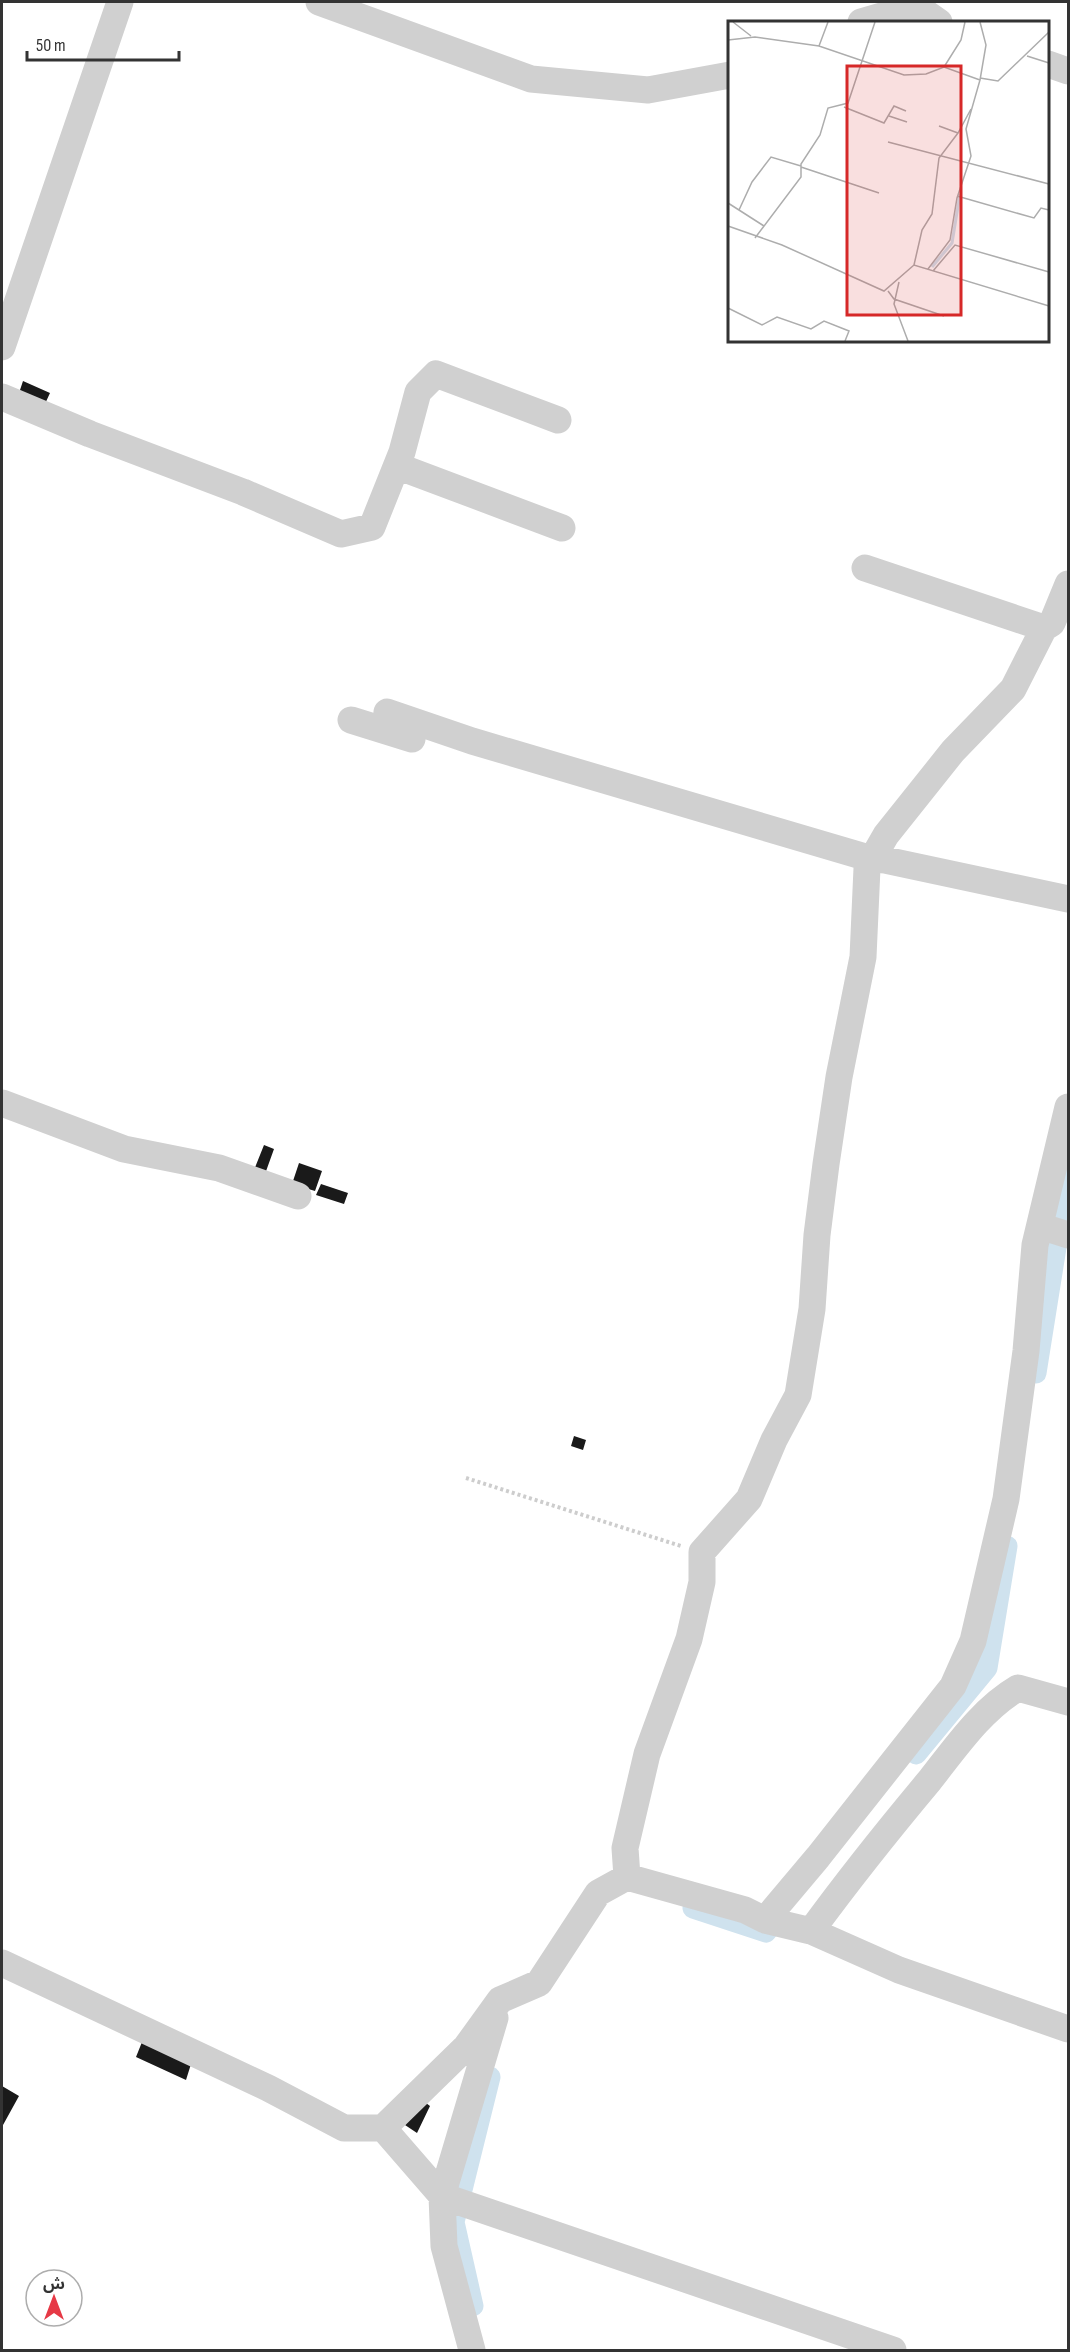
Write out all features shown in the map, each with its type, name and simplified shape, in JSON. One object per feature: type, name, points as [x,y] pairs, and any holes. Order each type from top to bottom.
[{"type":"street","points":[[2,347],[120,2]]},
{"type":"street","points":[[319,2],[531,79],[648,90],[728,75]]},
{"type":"street","points":[[864,21],[918,4],[938,21]]},
{"type":"street","points":[[1049,65],[1068,71]]},
{"type":"street","points":[[2,397],[90,434],[243,492],[341,534],[372,527],[397,466],[418,392],[436,374],[558,420]]},
{"type":"street","points":[[397,466],[562,528]]},
{"type":"street","points":[[865,568],[1044,628]]},
{"type":"street","points":[[627,1877],[625,1848],[647,1754],[689,1639],[702,1582],[702,1552],[748,1499],[774,1440],[798,1395],[812,1310],[817,1235],[826,1164],[839,1077],[863,957],[867,868],[886,835],[953,751],[1013,689],[1044,628],[1052,623],[1068,584]]},
{"type":"street","points":[[387,712],[472,741],[872,859],[952,873],[1068,899]]},
{"type":"street","points":[[351,720],[551,783],[579,773]]},
{"type":"street","points":[[2,1103],[124,1149],[219,1168],[298,1196]]},
{"type":"street","points":[[765,1920],[818,1857],[952,1686],[973,1641],[1006,1499],[1026,1351],[1035,1245],[1068,1107]]},
{"type":"street","points":[[1040,1226],[1068,1235]]},
{"type":"street","points":[[811,1931],[860,1866],[999,1698],[1018,1688],[1068,1702]]},
{"type":"street","points":[[2,1963],[267,2088],[344,2128],[383,2128],[466,2047],[500,2000],[539,1983],[598,1893],[627,1877],[745,1910],[765,1920],[811,1931],[899,1970],[1068,2029]]},
{"type":"street","points":[[472,2350],[444,2246],[434,2188],[454,2155],[500,2000]]},
{"type":"street","points":[[383,2128],[434,2188],[684,2281],[892,2350]]},
{"type":"path","points":[[466,1478],[702,1552]]},
{"type":"building","points":[[23,381],[50,393],[44,406],[18,396]]},
{"type":"building","points":[[264,1145],[274,1149],[265,1174],[254,1170]]},
{"type":"building","points":[[299,1163],[322,1171],[315,1191],[292,1184]]},
{"type":"building","points":[[321,1184],[348,1193],[344,1204],[316,1195]]},
{"type":"building","points":[[574,1436],[586,1440],[583,1450],[571,1446]]},
{"type":"building","points":[[142,2042],[191,2064],[186,2080],[136,2057]]},
{"type":"building","points":[[2,2086],[19,2096],[3,2125],[2,2124]]},
{"type":"building","points":[[422,2100],[430,2106],[417,2133],[405,2125]]},
{"type":"waterway","points":[[1036,1373],[1068,1172]]},
{"type":"waterway","points":[[916,1754],[987,1668],[1007,1546]]},
{"type":"waterway","points":[[693,1908],[766,1932],[770,1927]]},
{"type":"waterway","points":[[473,2306],[454,2222],[490,2077]]}]
